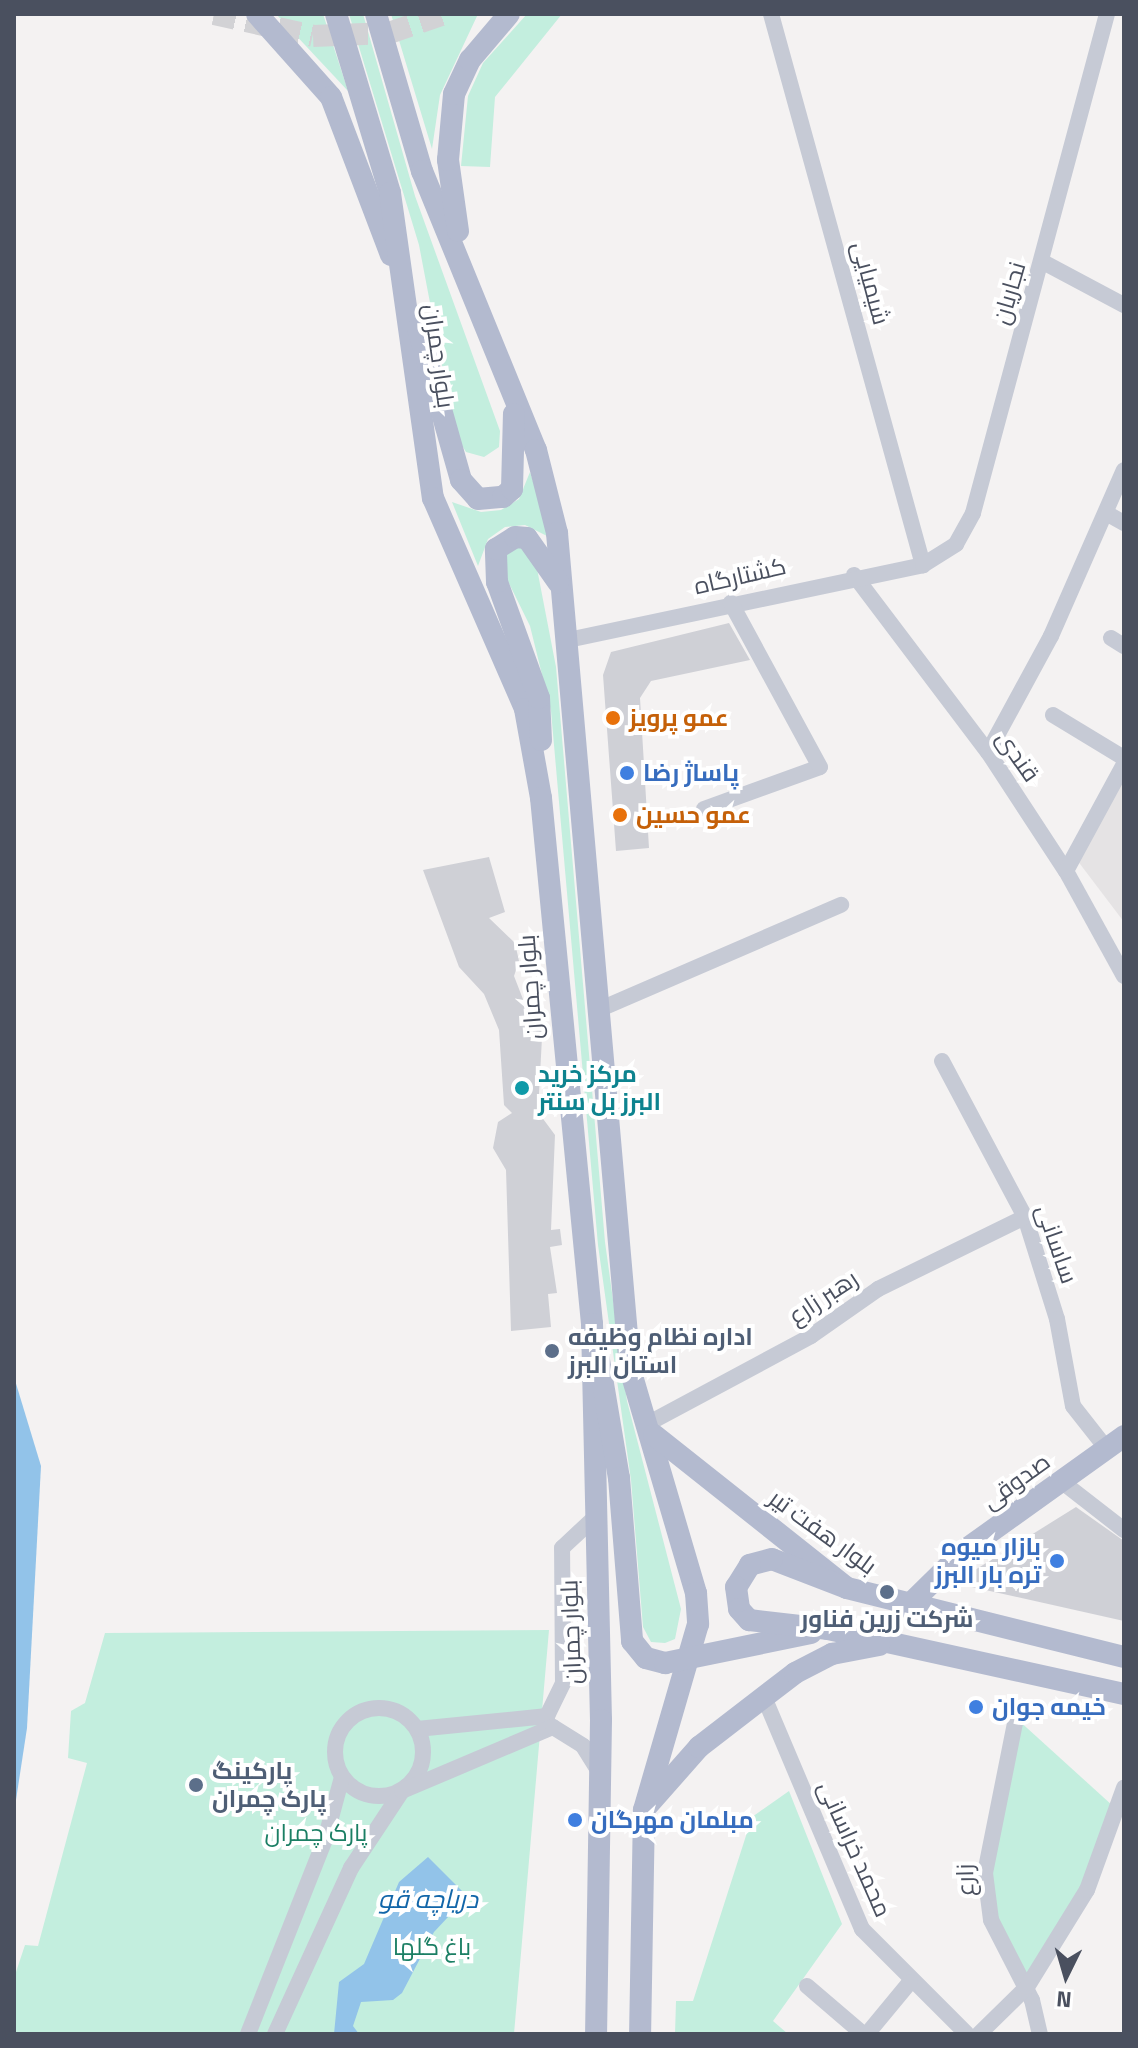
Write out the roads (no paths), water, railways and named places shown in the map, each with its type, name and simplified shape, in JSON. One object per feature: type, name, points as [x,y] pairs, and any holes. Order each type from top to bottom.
[{"type":"main road","points":[[257,14],[331,97],[402,282],[461,480],[478,499],[503,497],[516,477],[512,393]]},
{"type":"main road","name":"بلوار چمران","points":[[336,14],[390,193],[433,498],[525,709],[541,798],[592,1324],[592,1520],[600,1773],[596,2034]]},
{"type":"main road","name":"بلوار چمران","points":[[376,14],[422,171],[464,267],[548,485],[568,640],[630,1369],[652,1429],[696,1593],[698,1624],[686,1656]]},
{"type":"main road","points":[[464,267],[450,173],[450,117],[470,60],[509,14]]},
{"type":"main road","points":[[541,798],[539,698],[497,582],[496,549],[515,537],[527,538],[561,587]]},
{"type":"main road","points":[[592,1324],[619,1478],[632,1641],[646,1658],[665,1663],[686,1656],[828,1629]]},
{"type":"main road","name":"بلوار هفت تیر","points":[[652,1429],[847,1588],[907,1607],[1124,1657]]},
{"type":"main road","name":"صدوقی","points":[[907,1607],[965,1550],[1115,1442]]},
{"type":"main road","points":[[847,1588],[772,1559],[750,1565],[736,1587],[739,1609],[749,1620],[828,1629],[1124,1694]]},
{"type":"main road","points":[[644,1810],[699,1747],[764,1697],[832,1654],[901,1644]]},
{"type":"main road","points":[[640,2034],[644,1810],[686,1656]]},
{"type":"street","name":"شیمیایی","points":[[771,14],[923,565]]},
{"type":"street","name":"نجاریان","points":[[923,565],[956,544],[973,513],[1109,14]]},
{"type":"street","points":[[1109,14],[1124,21]]},
{"type":"street","points":[[1043,262],[1124,305]]},
{"type":"street","points":[[988,752],[1051,636],[1124,470]]},
{"type":"street","points":[[1106,513],[1124,523]]},
{"type":"street","name":"کشتارگاه","points":[[568,640],[854,575],[923,565]]},
{"type":"street","name":"قندی","points":[[854,575],[988,752],[1066,871],[1124,976]]},
{"type":"street","points":[[704,809],[820,767],[731,603]]},
{"type":"street","points":[[1053,715],[1124,761],[1066,871]]},
{"type":"street","points":[[598,1010],[841,905]]},
{"type":"street","name":"ساسانی","points":[[942,1061],[1025,1217],[1057,1319],[1073,1406],[1115,1442]]},
{"type":"street","name":"رهبر زارع","points":[[652,1429],[811,1336],[878,1289],[1025,1217]]},
{"type":"street","points":[[1061,1481],[1124,1530]]},
{"type":"street","points":[[342,1777],[376,1797],[402,1791],[550,1722],[563,1683],[562,1548],[592,1520]]},
{"type":"street","name":"محمد خراسانی","points":[[764,1697],[862,1929],[910,1982],[967,2034]]},
{"type":"street","points":[[248,2034],[325,1840],[342,1777],[334,1750],[355,1715],[396,1711],[417,1729],[424,1756],[351,1868],[275,2034]]},
{"type":"street","name":"زارع","points":[[1016,1718],[985,1873],[991,1920],[1027,1987],[1040,2034]]},
{"type":"street","points":[[417,1729],[550,1722],[583,1746],[600,1773]]},
{"type":"street","points":[[979,2034],[1027,1987],[1087,1890],[1119,1809],[1124,1788]]},
{"type":"street","points":[[807,1986],[865,2034],[910,1982]]},
{"type":"water","points":[[14,1377],[41,1466],[27,1728],[14,1813]]},
{"type":"water","name":"دریاچه قو","points":[[428,1857],[462,1891],[464,1900],[434,1932],[402,1993],[393,2000],[361,2002],[353,2026],[359,2034],[334,2034],[339,1982],[364,1964],[399,1882]]},
{"type":"tunnel","points":[[214,14],[313,36],[389,33],[444,14]]},
{"type":"place","name":"عمو پرویز","points":[[613,718]]},
{"type":"place","name":"پاساژ رضا","points":[[627,773]]},
{"type":"place","name":"عمو حسین","points":[[620,815]]},
{"type":"place","name":"مرکز خرید البرز بل سنتر","points":[[522,1088]]},
{"type":"place","name":"اداره نظام وظیفه استان البرز","points":[[552,1351]]},
{"type":"place","name":"بازار میوه تره بار البرز","points":[[1057,1561]]},
{"type":"place","name":"شرکت زرین فناور","points":[[887,1592]]},
{"type":"place","name":"خیمه جوان","points":[[976,1707]]},
{"type":"place","name":"پارکینگ پارک چمران","points":[[196,1785]]},
{"type":"place","name":"مبلمان مهرگان","points":[[575,1820]]},
{"type":"park label","name":"پارک چمران","points":[[316,1833]]},
{"type":"park label","name":"باغ گلها","points":[[432,1947]]}]
